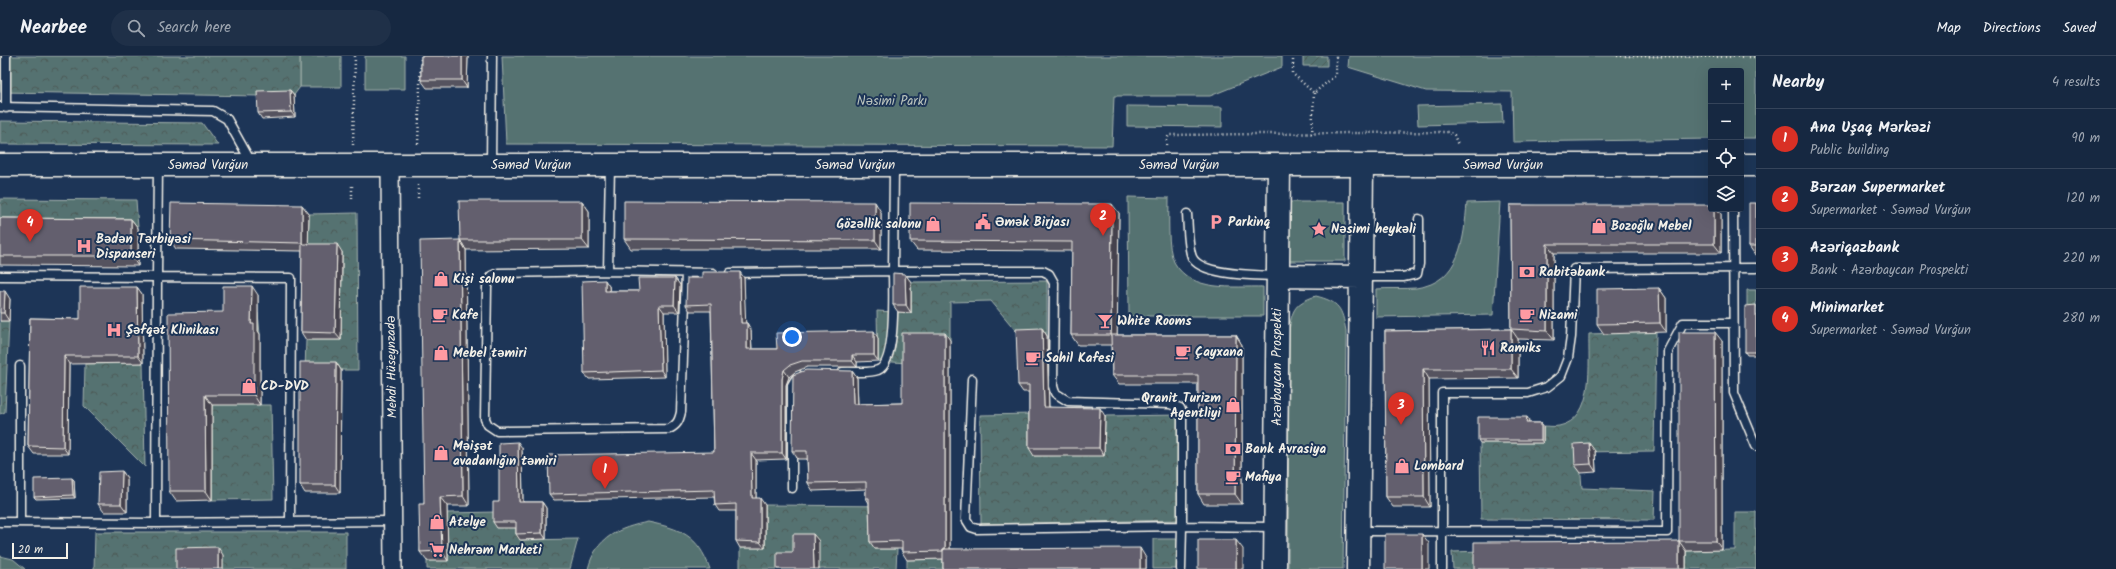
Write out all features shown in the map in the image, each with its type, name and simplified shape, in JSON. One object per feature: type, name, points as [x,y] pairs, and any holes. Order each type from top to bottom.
[{"type":"main road","name":"Səməd Vurğun","points":[[0,165],[1708,165]]},
{"type":"main road","name":"Azərbaycan Prospekti","points":[[1275,569],[1278,165]]},
{"type":"main road","points":[[1358,569],[1362,165]]},
{"type":"main road","points":[[1744,165],[1756,165]]},
{"type":"main road","points":[[1278,276],[1361,277]]},
{"type":"street","name":"Mehdi Hüseynzadə","points":[[390,165],[394,521],[393,569]]},
{"type":"lane","points":[[6,56],[3,108],[214,111],[227,119],[252,165]]},
{"type":"lane","points":[[491,165],[492,56]]},
{"type":"lane","points":[[156,523],[158,165]]},
{"type":"lane","points":[[608,271],[610,165]]},
{"type":"lane","points":[[836,372],[878,370],[885,364],[889,353],[891,340],[893,271],[894,165]]},
{"type":"lane","points":[[1733,212],[1734,393],[1756,446]]},
{"type":"lane","points":[[1187,214],[1192,258],[1199,264],[1223,272],[1278,276]]},
{"type":"lane","points":[[1361,277],[1403,277],[1417,274],[1419,264],[1419,218]]},
{"type":"lane","points":[[1442,569],[1442,394],[1528,394],[1548,387],[1561,376],[1568,358],[1571,337],[1574,269],[1756,268]]},
{"type":"lane","points":[[686,273],[681,412],[679,421],[675,426],[669,429],[498,431],[492,429],[488,425],[485,419],[486,287],[491,276],[498,273],[608,271],[686,273],[1043,271],[1049,274],[1054,283],[1053,386],[1055,393],[1068,401],[1170,404],[1180,408],[1182,412],[1181,569]]},
{"type":"lane","points":[[0,276],[291,278],[290,522]]},
{"type":"lane","points":[[1359,531],[1667,532],[1668,351],[1683,323],[1733,323]]},
{"type":"lane","points":[[20,366],[20,522]]},
{"type":"lane","points":[[792,488],[792,385],[798,375],[806,372]]},
{"type":"lane","points":[[972,379],[966,519],[971,527],[977,529],[1182,526],[1276,527]]},
{"type":"lane","points":[[0,522],[156,523],[394,521]]},
{"type":"path","points":[[352,199],[355,56]]},
{"type":"path","points":[[418,201],[421,56]]},
{"type":"path","points":[[1293,56],[1293,74],[1314,94]]},
{"type":"path","points":[[1312,134],[1314,94],[1336,75],[1336,56]]},
{"type":"path","points":[[1617,56],[1756,57]]},
{"type":"path","points":[[1168,165],[1167,139],[1169,136],[1448,132],[1454,135],[1458,140],[1459,165]]},
{"type":"green space","points":[[0,56],[300,56],[300,87],[294,95],[261,96],[0,92]]},
{"type":"green space","points":[[300,56],[341,56],[341,87],[300,87]]},
{"type":"green space","points":[[365,56],[405,56],[405,89],[365,89]]},
{"type":"green space","name":"Nəsimi Parkı","points":[[502,56],[1282,56],[1282,67],[1210,96],[1114,96],[1112,146],[506,144]]},
{"type":"green space","points":[[1303,56],[1327,56],[1327,66],[1303,66]]},
{"type":"green space","points":[[1349,56],[1756,56],[1756,138],[1744,138],[1744,68],[1708,68],[1708,139],[1513,142],[1512,92],[1426,91],[1348,67]]},
{"type":"green space","points":[[1502,104],[1503,123],[1418,125],[1417,106]]},
{"type":"green space","points":[[1127,106],[1222,107],[1222,127],[1127,126]]},
{"type":"green space","points":[[0,121],[202,123],[218,145],[0,144]]},
{"type":"green space","points":[[1128,197],[1169,198],[1170,248],[1174,262],[1182,272],[1191,279],[1202,283],[1227,287],[1263,287],[1263,316],[1129,316]]},
{"type":"green space","points":[[0,199],[136,200],[138,228],[0,228]]},
{"type":"green space","points":[[1289,202],[1345,202],[1345,261],[1289,261]]},
{"type":"green space","points":[[1500,202],[1493,315],[1376,317],[1376,289],[1416,288],[1431,284],[1443,277],[1451,268],[1461,244],[1467,203]]},
{"type":"green space","points":[[357,213],[358,370],[305,370],[306,340],[341,340],[342,252],[308,251],[309,214]]},
{"type":"green space","points":[[1047,281],[1047,336],[1021,337],[991,301],[950,302],[950,340],[907,340],[907,363],[878,361],[877,311],[911,313],[911,282]]},
{"type":"green space","points":[[1747,290],[1756,290],[1756,308],[1747,308]]},
{"type":"green space","points":[[1316,296],[1330,301],[1338,307],[1343,317],[1346,331],[1343,569],[1288,569],[1289,331],[1293,312],[1299,304]]},
{"type":"green space","points":[[229,313],[258,313],[260,334],[235,334],[260,405],[271,405],[273,499],[212,500],[211,322]]},
{"type":"green space","points":[[0,321],[9,321],[5,412],[0,414]]},
{"type":"green space","points":[[1656,332],[1654,451],[1579,452],[1582,488],[1655,491],[1654,520],[1481,519],[1480,443],[1543,443],[1543,426],[1559,426],[1571,421],[1579,413],[1588,388],[1589,334]]},
{"type":"green space","points":[[143,363],[145,467],[84,406],[85,364]]},
{"type":"green space","points":[[1034,414],[1034,456],[1104,455],[1105,416],[1184,415],[1183,520],[981,524],[980,415]]},
{"type":"green space","points":[[765,505],[897,506],[875,549],[897,549],[896,569],[819,569],[798,560],[782,569],[740,569],[740,548],[765,548]]},
{"type":"green space","points":[[497,512],[520,528],[521,540],[578,539],[570,569],[427,569],[427,561],[448,560],[447,513]]},
{"type":"green space","points":[[1735,512],[1756,512],[1756,569],[1686,569],[1686,551],[1735,550]]},
{"type":"green space","points":[[648,522],[679,531],[687,535],[700,548],[710,569],[588,569],[597,549],[610,536],[628,527]]},
{"type":"green space","points":[[95,532],[346,532],[346,569],[223,569],[223,555],[181,569],[94,569]]},
{"type":"green space","points":[[1153,539],[1181,539],[1181,569],[1153,569]]},
{"type":"green space","points":[[1481,551],[1481,569],[1453,569],[1452,552]]},
{"type":"green space","points":[[0,556],[13,559],[25,569],[0,569]]},
{"type":"green space","points":[[950,559],[950,569],[907,569],[907,560]]},
{"type":"building","points":[[421,56],[462,56],[462,80],[421,80]]},
{"type":"building","points":[[290,90],[291,112],[258,113],[257,91]]},
{"type":"building","points":[[459,201],[582,201],[582,240],[460,240]]},
{"type":"building","points":[[624,201],[875,202],[875,240],[624,239]]},
{"type":"building","points":[[171,203],[302,205],[302,243],[170,240]]},
{"type":"building","points":[[910,203],[1112,204],[1111,335],[1071,335],[1072,242],[910,241]]},
{"type":"building","points":[[1749,203],[1756,203],[1756,246],[1749,246]]},
{"type":"building","points":[[1510,205],[1708,205],[1708,212],[1714,212],[1714,244],[1547,244],[1547,331],[1511,329]]},
{"type":"building","points":[[0,218],[131,219],[131,256],[0,256]]},
{"type":"building","points":[[460,240],[463,496],[440,497],[442,551],[420,552],[419,504],[424,504],[420,241]]},
{"type":"building","points":[[302,244],[337,244],[335,333],[301,332]]},
{"type":"building","points":[[702,272],[740,272],[741,323],[747,323],[747,349],[777,349],[776,333],[874,331],[874,355],[852,355],[852,361],[802,361],[790,365],[784,370],[782,379],[782,453],[751,453],[752,498],[760,498],[760,542],[736,541],[736,504],[715,505],[714,490],[549,494],[548,455],[714,452],[711,304],[686,305],[687,278],[702,278]]},
{"type":"building","points":[[893,273],[905,274],[906,305],[893,305]]},
{"type":"building","points":[[638,278],[675,278],[674,305],[659,305],[661,370],[584,373],[582,281],[605,280],[605,291],[639,291]]},
{"type":"building","points":[[223,286],[252,286],[251,324],[254,324],[254,395],[205,395],[206,491],[169,491],[168,313],[223,312]]},
{"type":"building","points":[[80,287],[137,287],[138,356],[64,356],[63,447],[28,446],[30,318],[80,319]]},
{"type":"building","points":[[1659,288],[1660,323],[1597,324],[1597,289]]},
{"type":"building","points":[[0,291],[5,291],[4,313],[0,313]]},
{"type":"building","points":[[1756,305],[1756,352],[1745,352],[1745,306]]},
{"type":"building","points":[[1042,328],[1044,407],[1100,408],[1099,448],[1029,448],[1029,385],[1018,385],[1016,329]]},
{"type":"building","points":[[1511,329],[1511,369],[1423,369],[1424,497],[1386,497],[1385,331]]},
{"type":"building","points":[[1679,332],[1715,332],[1716,541],[1679,541]]},
{"type":"building","points":[[902,333],[945,333],[945,549],[943,549],[943,551],[902,552],[902,541],[870,542],[869,498],[866,498],[866,482],[808,483],[807,451],[792,451],[793,375],[806,370],[852,371],[853,404],[902,403]]},
{"type":"building","points":[[1111,335],[1236,335],[1235,494],[1198,494],[1198,375],[1112,375]]},
{"type":"building","points":[[300,362],[336,362],[335,485],[300,485]]},
{"type":"building","points":[[1478,417],[1527,417],[1526,423],[1541,423],[1541,440],[1478,440]]},
{"type":"building","points":[[518,442],[519,502],[542,502],[542,533],[516,534],[516,522],[493,522],[493,502],[499,502],[499,443]]},
{"type":"building","points":[[1589,443],[1591,464],[1575,465],[1574,444]]},
{"type":"building","points":[[122,471],[121,504],[98,504],[99,472]]},
{"type":"building","points":[[72,478],[73,495],[34,497],[34,479]]},
{"type":"building","points":[[793,534],[813,534],[814,569],[777,569],[777,552],[793,552]]},
{"type":"building","points":[[1385,534],[1422,534],[1422,569],[1385,569]]},
{"type":"building","points":[[1198,540],[1236,540],[1236,569],[1198,569]]},
{"type":"building","points":[[1679,541],[1679,569],[1474,569],[1474,542]]},
{"type":"building","points":[[218,547],[218,569],[176,569],[176,548]]},
{"type":"building","points":[[1140,548],[1140,569],[943,569],[943,549]]},
{"type":"place","name":"Əmək Birjası","points":[[983,222]]},
{"type":"place","name":"Parkinq","points":[[1216,222]]},
{"type":"place","name":"Gözəllik salonu","points":[[933,224]]},
{"type":"place","name":"Bozoğlu Mebel","points":[[1599,226]]},
{"type":"place","name":"Nəsimi heykəli","points":[[1319,229]]},
{"type":"place","name":"Bərzan Supermarket","points":[[1103,236]]},
{"type":"place","name":"Minimarket","points":[[30,242]]},
{"type":"place","name":"Bədən Tərbiyəsi Dispanseri","points":[[84,246]]},
{"type":"place","name":"Rabitəbank","points":[[1527,272]]},
{"type":"place","name":"Kişi salonu","points":[[441,279]]},
{"type":"place","name":"Kafe","points":[[440,315]]},
{"type":"place","name":"Nizami","points":[[1527,315]]},
{"type":"place","name":"White Rooms","points":[[1105,321]]},
{"type":"place","name":"Şəfqət Klinikası","points":[[114,330]]},
{"type":"place","name":"Ramiks","points":[[1488,348]]},
{"type":"place","name":"Çayxana","points":[[1183,352]]},
{"type":"place","name":"Mebel təmiri","points":[[441,353]]},
{"type":"place","name":"Sahil Kafesi","points":[[1033,358]]},
{"type":"place","name":"CD-DVD","points":[[249,386]]},
{"type":"place","name":"Qranit Turizm Agentliyi","points":[[1233,405]]},
{"type":"place","name":"Azəriqazbank","points":[[1401,425]]},
{"type":"place","name":"Bank Avrasiya","points":[[1233,449]]},
{"type":"place","name":"Məişət avadanlığın təmiri","points":[[441,453]]},
{"type":"place","name":"Lombard","points":[[1402,466]]},
{"type":"place","name":"Mafiya","points":[[1233,477]]},
{"type":"place","name":"Ana Uşaq Mərkəzi","points":[[605,489]]},
{"type":"place","name":"Atelye","points":[[437,522]]},
{"type":"place","name":"Nehrəm Marketi","points":[[437,550]]}]
